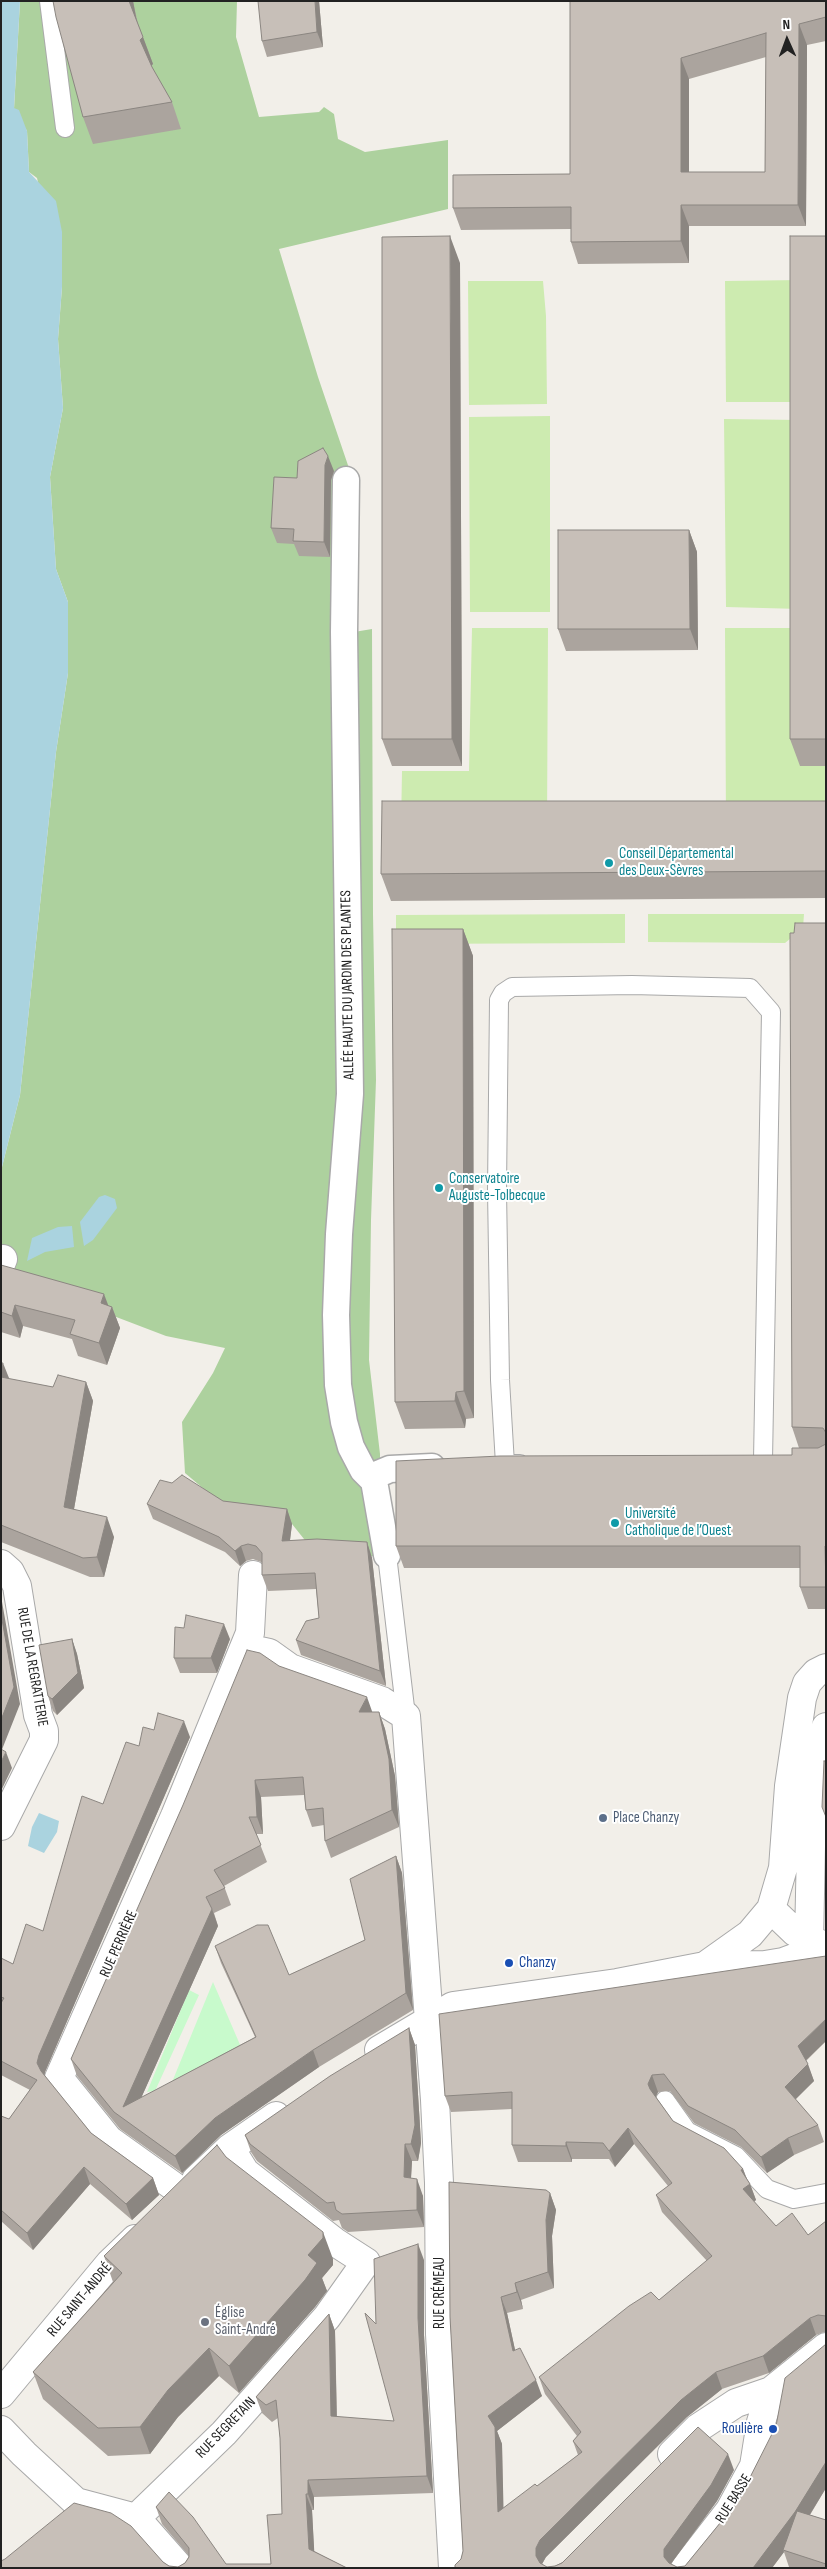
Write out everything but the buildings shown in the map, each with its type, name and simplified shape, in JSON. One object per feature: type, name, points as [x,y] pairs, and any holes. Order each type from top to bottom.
[{"type":"street","name":"ALLÉE HAUTE DU JARDIN DES PLANTES","points":[[346,480],[344,632],[350,1094],[339,1234],[336,1314],[338,1385],[344,1422],[351,1447],[363,1470],[374,1481]]},
{"type":"street","points":[[387,1555],[374,1481],[378,1474],[390,1469],[457,1466]]},
{"type":"street","name":"RUE DE LA REGRATTERIE","points":[[1,1564],[10,1572],[17,1586],[44,1740],[1,1826]]},
{"type":"street","name":"RUE PERRIÈRE","points":[[183,2193],[109,2140],[59,2078],[175,1816],[243,1652],[250,1633],[253,1575]]},
{"type":"street","points":[[243,1652],[255,1650],[269,1653],[290,1668],[382,1701],[406,1716],[430,2018]]},
{"type":"street","points":[[705,1966],[750,1934],[771,1909],[783,1868],[789,1786],[802,1698],[807,1683],[816,1673],[826,1668]]},
{"type":"street","points":[[818,1943],[812,1799],[815,1766],[826,1727]]},
{"type":"street","points":[[771,1909],[795,1932],[818,1943]]},
{"type":"street","points":[[360,2061],[453,2006],[617,1983],[705,1966],[765,1965],[783,1962],[799,1956],[818,1943]]},
{"type":"street","name":"RUE CRÉMEAU","points":[[430,2018],[439,2174],[440,2334],[453,2568]]},
{"type":"street","name":"RUE SAINT-ANDRÉ","points":[[1,2394],[110,2262],[230,2148],[296,2103]]},
{"type":"street","points":[[230,2148],[245,2172],[335,2242],[366,2262],[439,2239]]},
{"type":"street","name":"RUE SEGRETAIN","points":[[136,2518],[224,2433],[327,2317],[366,2262]]},
{"type":"street","points":[[651,2475],[698,2428],[736,2403],[771,2391],[826,2347]]},
{"type":"street","name":"RUE BASSE","points":[[685,2568],[730,2510],[754,2466],[761,2422],[771,2391]]},
{"type":"street","points":[[1,2430],[76,2502],[136,2518],[180,2568]]},
{"type":"street","points":[[55,2519],[76,2502]]},
{"type":"lane","points":[[49,1],[66,128]]},
{"type":"lane","points":[[535,1463],[495,1464],[499,1352],[499,1000],[503,992],[512,986],[632,985],[750,988],[771,1012],[763,1460]]},
{"type":"lane","points":[[744,1460],[781,1460]]},
{"type":"lane","points":[[387,1555],[406,1716]]},
{"type":"lane","points":[[665,2100],[686,2131],[736,2156],[767,2189],[794,2199],[826,2192]]},
{"type":"green space","points":[[20,1],[237,1],[236,37],[259,117],[319,112],[324,107],[334,114],[338,139],[365,152],[448,140],[448,209],[279,249],[318,377],[353,480],[354,632],[372,629],[373,914],[376,1080],[369,1360],[380,1454],[380,1557],[312,1549],[292,1524],[218,1501],[185,1473],[182,1422],[213,1373],[225,1348],[166,1336],[22,1281],[1,1270],[1,1171],[20,1095],[56,752],[68,673],[68,602],[56,569],[50,477],[63,408],[58,339],[62,287],[37,178],[29,172],[27,131],[14,109]]},
{"type":"green space","points":[[801,280],[800,402],[726,402],[725,281]]},
{"type":"green space","points":[[468,281],[543,281],[546,316],[547,404],[469,405]]},
{"type":"green space","points":[[550,416],[550,612],[470,612],[469,417]]},
{"type":"green space","points":[[724,419],[800,420],[800,609],[726,607]]},
{"type":"green space","points":[[472,628],[548,628],[547,828],[401,828],[402,771],[469,771]]},
{"type":"green space","points":[[725,628],[800,628],[826,766],[826,828],[726,828]]},
{"type":"green space","points":[[625,914],[625,943],[396,944],[396,915]]},
{"type":"green space","points":[[648,914],[804,914],[803,928],[785,943],[648,942]]},
{"type":"green space","points":[[213,1982],[241,2047],[170,2087]]},
{"type":"green space","points":[[189,1990],[199,1995],[155,2091],[147,2092]]},
{"type":"water","points":[[1,1],[20,1],[14,108],[19,110],[27,131],[29,172],[56,201],[62,232],[62,287],[58,339],[63,408],[50,477],[56,569],[68,602],[68,673],[56,752],[20,1095],[1,1171]]},
{"type":"water","points":[[105,1195],[115,1199],[117,1208],[93,1240],[84,1246],[80,1222],[99,1197]]},
{"type":"water","points":[[72,1226],[74,1247],[45,1252],[27,1261],[32,1238],[58,1227]]},
{"type":"water","points":[[39,1813],[59,1821],[57,1832],[44,1853],[28,1846],[32,1827]]},
{"type":"place","name":"Conseil Départemental des Deux-Sèvres","points":[[609,863]]},
{"type":"place","name":"Conservatoire Auguste-Tolbecque","points":[[439,1188]]},
{"type":"place","name":"Université Catholique de l’Ouest","points":[[615,1523]]},
{"type":"place","name":"Place Chanzy","points":[[603,1818]]},
{"type":"place","name":"Chanzy","points":[[509,1963]]},
{"type":"place","name":"Église Saint-André","points":[[205,2322]]},
{"type":"place","name":"Roulière","points":[[773,2429]]}]
